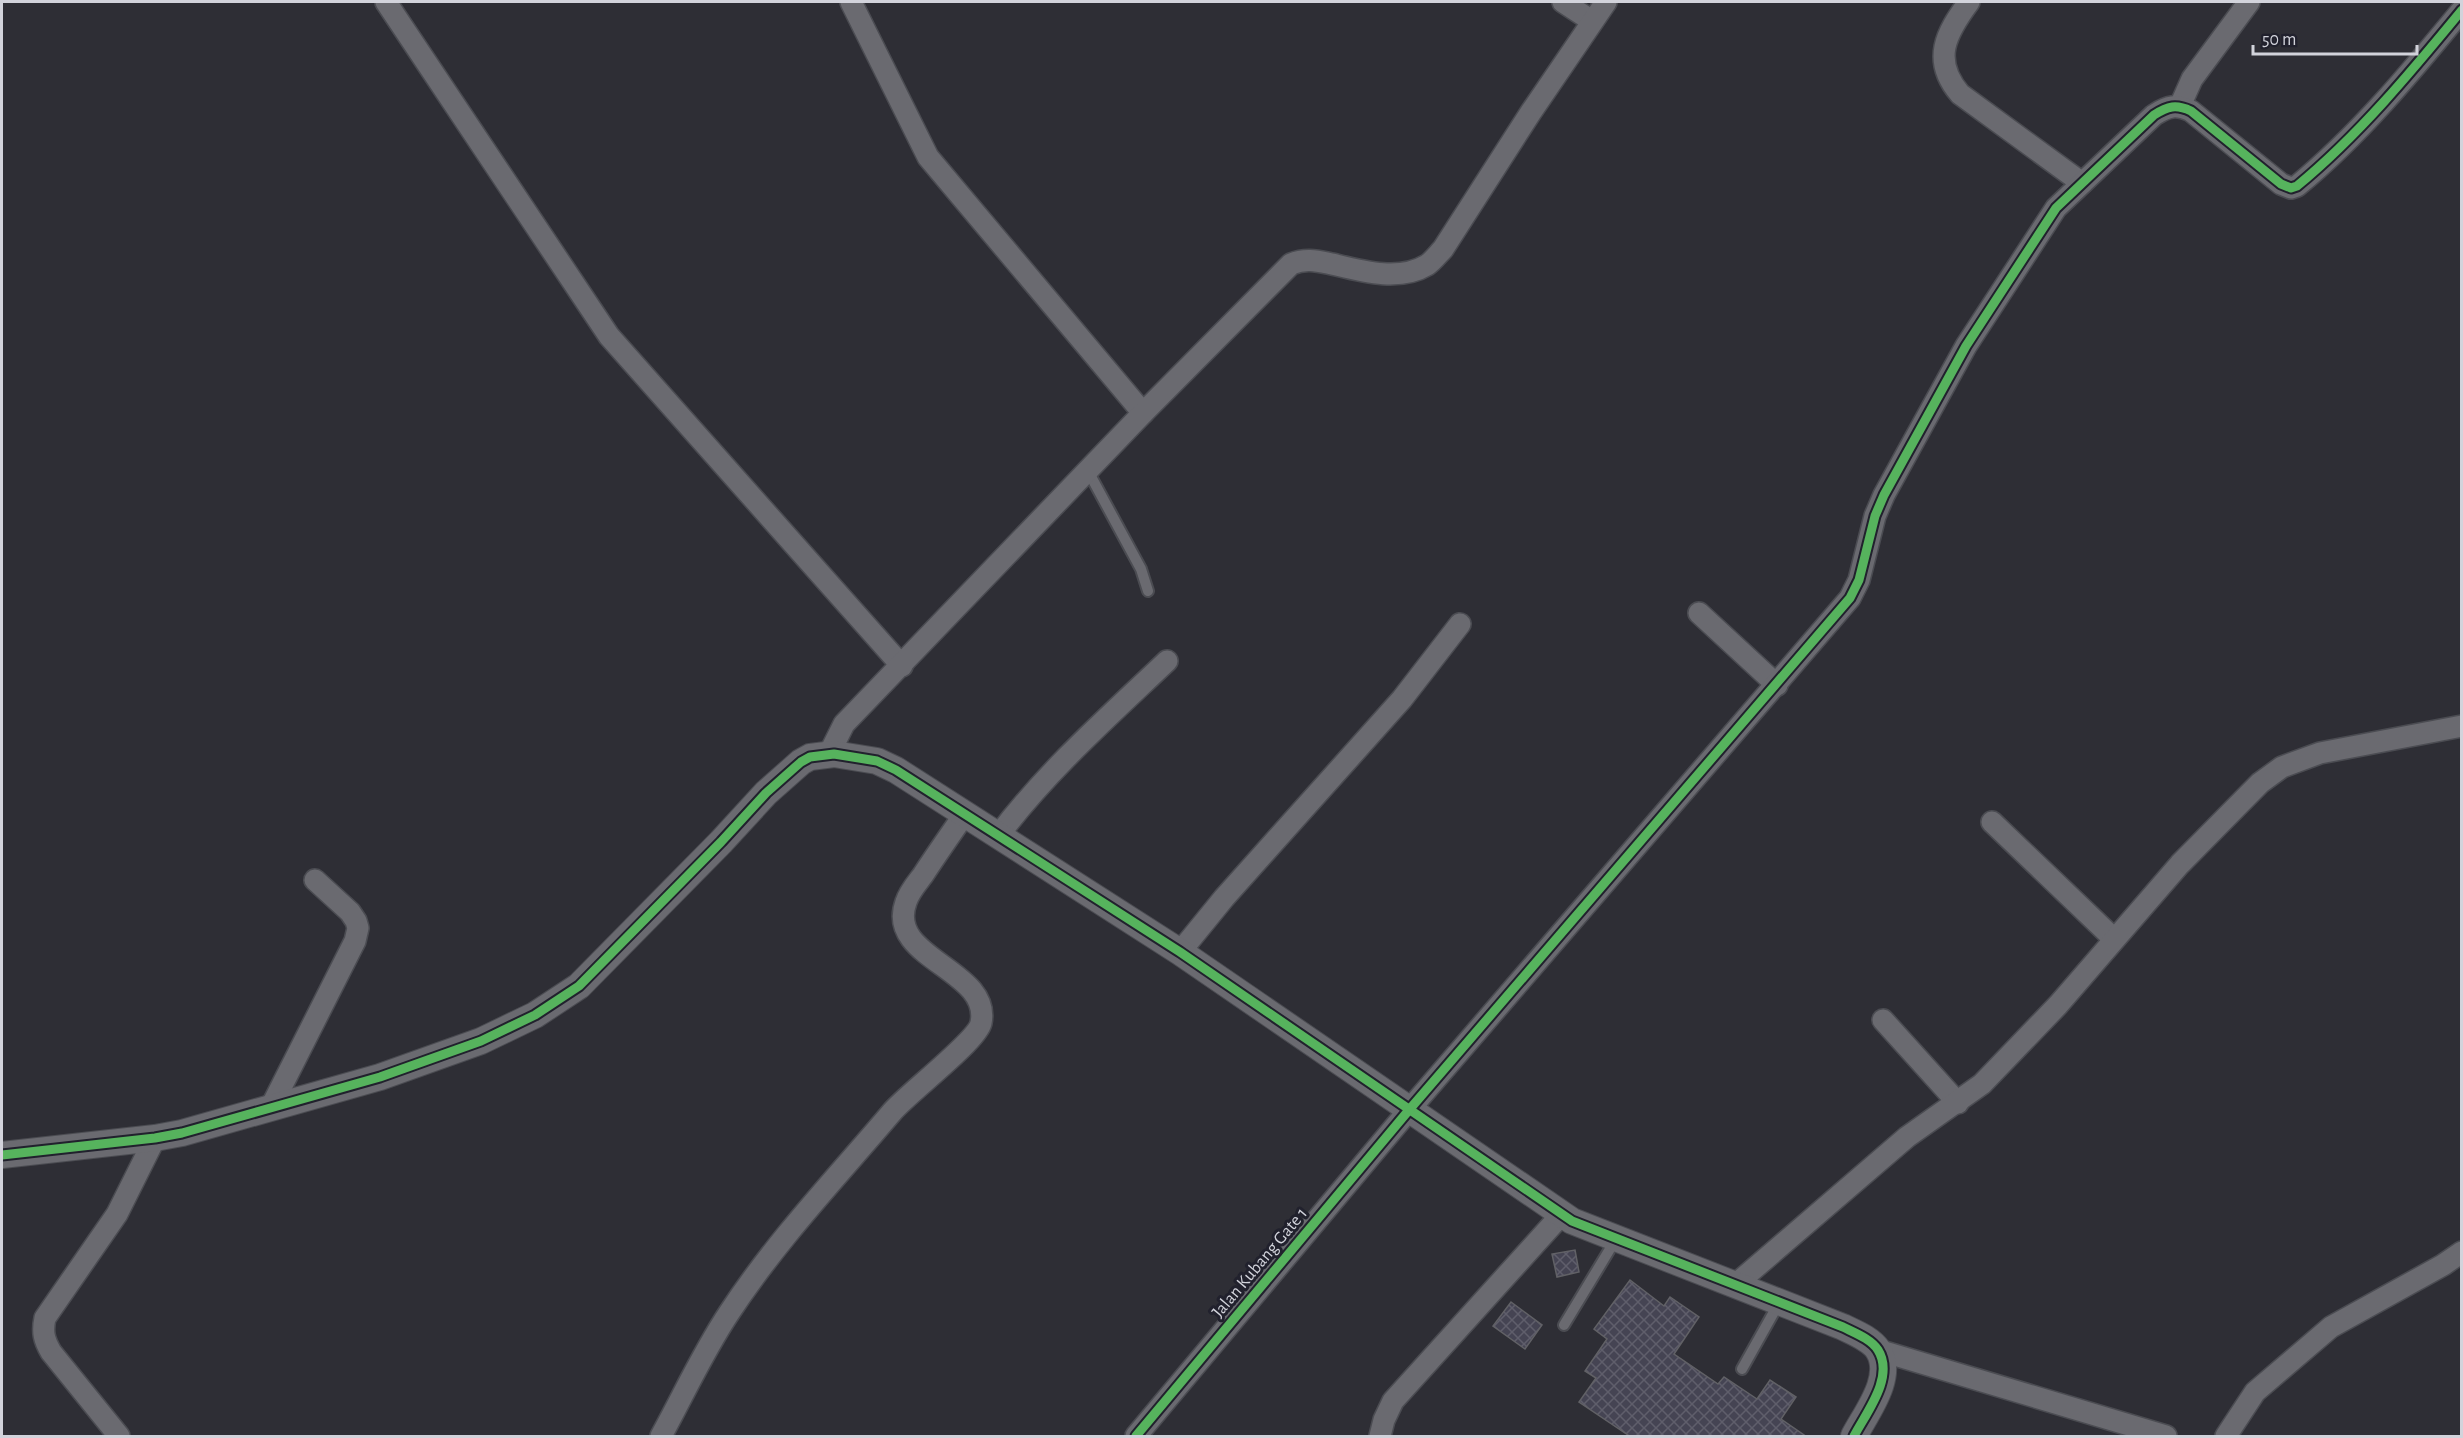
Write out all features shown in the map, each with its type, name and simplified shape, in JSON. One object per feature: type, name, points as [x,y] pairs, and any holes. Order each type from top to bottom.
[{"type":"street","points":[[386,2],[609,336],[902,666]]},
{"type":"street","points":[[851,2],[928,157],[1143,413]]},
{"type":"street","points":[[1563,2],[1592,21]]},
{"type":"street","points":[[829,754],[844,724],[1143,413],[1291,264],[1303,260],[1315,260],[1368,272],[1389,274],[1411,272],[1428,264],[1443,249],[1606,2]]},
{"type":"street","points":[[1969,2],[1948,33],[1943,55],[1950,82],[1960,94],[2082,183]]},
{"type":"street","points":[[2249,2],[2192,79],[2180,105],[2191,111],[2281,184],[2292,188],[2329,160],[2417,64],[2462,10]]},
{"type":"street","name":"Jalan Kubang Gate 1","points":[[1136,1437],[1409,1110],[1850,598],[1859,580],[1875,516],[1884,495],[1966,346],[2056,208],[2154,115],[2167,107],[2180,105]]},
{"type":"street","points":[[1699,614],[1777,685]]},
{"type":"street","points":[[1180,952],[1224,898],[1402,699],[1460,624]]},
{"type":"street","points":[[998,836],[1052,771],[1167,661]]},
{"type":"street","points":[[1735,1285],[1907,1137],[1982,1084],[2058,1005],[2114,939],[2224,818],[2260,783],[2282,767],[2320,753],[2462,726]]},
{"type":"street","points":[[2,1155],[155,1138],[270,1109],[380,1077],[481,1041],[535,1015],[579,986],[784,776],[810,757],[829,754],[854,756],[877,761],[896,770],[1180,952],[1572,1221],[1843,1327],[1862,1337],[1878,1350],[2166,1437]]},
{"type":"street","points":[[661,1437],[729,1312],[796,1221],[896,1107],[967,1043],[981,1023],[980,1004],[970,987],[927,954],[904,927],[902,918],[906,899],[964,815]]},
{"type":"street","points":[[1992,822],[2114,939]]},
{"type":"street","points":[[270,1109],[355,942],[358,928],[350,912],[315,880]]},
{"type":"street","points":[[1884,1020],[1958,1103]]},
{"type":"street","points":[[119,1437],[51,1352],[44,1341],[42,1330],[45,1318],[117,1214],[155,1138]]},
{"type":"street","points":[[1380,1437],[1384,1420],[1393,1401],[1562,1214]]},
{"type":"street","points":[[2226,1437],[2254,1392],[2331,1327],[2444,1265],[2462,1252]]},
{"type":"street","points":[[1854,1437],[1881,1381],[1883,1361],[1878,1350]]},
{"type":"lane","points":[[1088,471],[1122,538],[1141,569],[1148,591]]},
{"type":"lane","points":[[1564,1325],[1616,1239]]},
{"type":"lane","points":[[1742,1369],[1779,1303]]},
{"type":"building","points":[[1575,1250],[1579,1272],[1557,1277],[1552,1254]]},
{"type":"building","points":[[1630,1280],[1664,1306],[1670,1297],[1699,1317],[1674,1354],[1718,1384],[1724,1377],[1757,1399],[1770,1380],[1796,1397],[1781,1419],[1807,1437],[1631,1437],[1579,1402],[1596,1378],[1585,1371],[1607,1339],[1594,1329]]},
{"type":"building","points":[[1511,1302],[1542,1325],[1525,1349],[1493,1326]]},
{"type":"cycle path","points":[[1136,1436],[1409,1110],[1850,598],[1859,580],[1875,516],[1884,495],[1966,346],[2056,208],[2154,115],[2172,107],[2181,107],[2191,111],[2281,184],[2291,188],[2297,186],[2363,124],[2462,10]]},
{"type":"cycle path","points":[[2,1155],[182,1133],[380,1077],[481,1041],[535,1015],[579,986],[766,793],[801,762],[810,757],[834,754],[877,761],[896,770],[1180,952],[1572,1221],[1843,1327],[1867,1339],[1878,1350],[1883,1372],[1877,1394],[1854,1436]]}]
